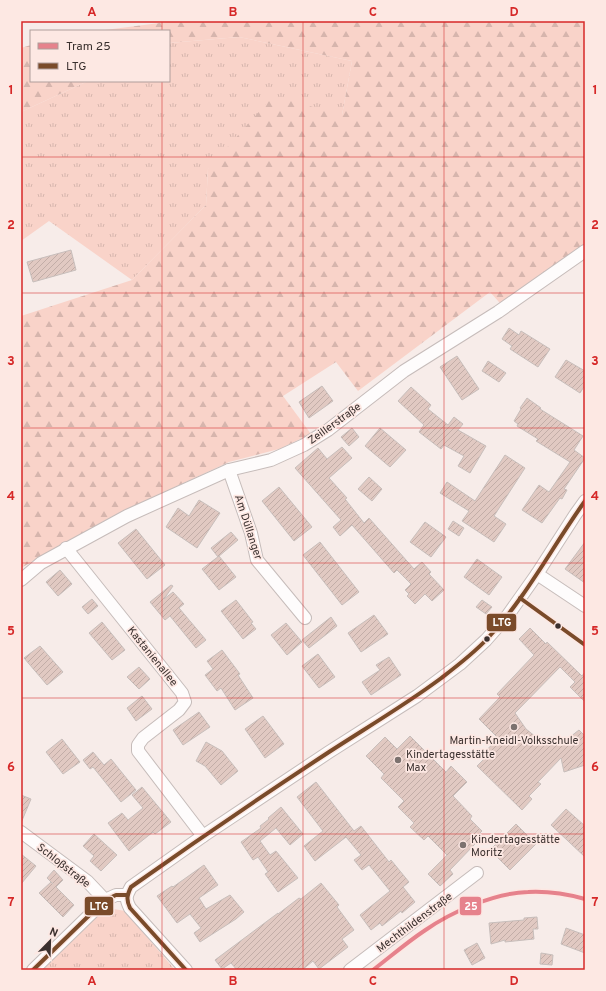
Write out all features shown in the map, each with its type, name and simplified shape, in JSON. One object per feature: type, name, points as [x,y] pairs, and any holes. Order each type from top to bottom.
[{"type":"street","name":"Zeillerstraße","points":[[21,580],[41,563],[126,516],[229,470],[271,460],[304,445],[328,430],[404,371],[498,312],[585,251]]},
{"type":"street","name":"Am Düllanger","points":[[229,470],[251,533],[257,560],[305,618]]},
{"type":"street","points":[[186,970],[130,908],[126,900],[131,887],[203,836],[329,752],[417,696],[460,664],[486,640],[508,614],[537,574],[585,501]]},
{"type":"street","name":"Kastanienallee","points":[[66,548],[182,693],[185,702],[179,710],[143,738],[138,745],[138,751],[203,836]]},
{"type":"street","points":[[537,574],[585,606]]},
{"type":"street","name":"Schloßstraße","points":[[21,832],[87,881],[105,900]]},
{"type":"street","name":"Mechthildenstraße","points":[[350,970],[477,873]]},
{"type":"street","points":[[33,970],[105,900],[116,895],[127,895]]},
{"type":"green space","points":[[175,21],[585,21],[585,254],[507,311],[490,292],[358,391],[336,362],[283,396],[311,434],[279,449],[229,462],[111,517],[21,568],[21,316],[132,280],[206,205],[208,169],[273,96],[342,115],[352,61],[239,37],[170,43],[170,30],[105,30]]},
{"type":"green space","points":[[239,37],[352,61],[342,115],[208,169],[206,205],[132,280],[49,221],[21,241],[21,112],[86,82],[170,82],[170,43]]},
{"type":"green space","points":[[30,45],[30,82],[86,82],[21,112],[21,48]]},
{"type":"green space","points":[[114,909],[125,911],[175,970],[42,970],[96,917]]},
{"type":"building","points":[[71,250],[76,270],[33,282],[27,262]]},
{"type":"building","points":[[509,328],[519,335],[521,331],[550,349],[538,367],[510,349],[512,346],[502,339]]},
{"type":"building","points":[[457,356],[479,389],[462,400],[440,367]]},
{"type":"building","points":[[566,360],[585,371],[585,385],[580,393],[555,377]]},
{"type":"building","points":[[488,361],[506,373],[499,382],[482,371]]},
{"type":"building","points":[[322,386],[333,401],[309,418],[299,402]]},
{"type":"building","points":[[411,387],[431,405],[428,409],[448,425],[454,417],[463,424],[458,430],[486,446],[470,473],[458,466],[464,456],[444,445],[441,449],[419,432],[424,425],[398,401]]},
{"type":"building","points":[[527,398],[541,408],[540,409],[583,436],[574,450],[585,458],[564,489],[567,490],[562,499],[560,498],[542,523],[522,510],[539,485],[549,492],[570,462],[536,441],[538,439],[517,426],[518,424],[514,421]]},
{"type":"building","points":[[352,428],[359,437],[349,446],[341,437]]},
{"type":"building","points":[[380,428],[406,450],[390,467],[365,446]]},
{"type":"building","points":[[342,447],[352,458],[329,478],[347,498],[345,499],[364,523],[369,518],[414,569],[422,562],[431,572],[429,574],[444,590],[432,601],[425,594],[415,604],[407,596],[409,594],[405,590],[411,584],[397,570],[394,573],[352,525],[340,536],[333,527],[341,520],[295,468],[318,448],[327,459]]},
{"type":"building","points":[[505,455],[525,468],[494,516],[506,524],[494,542],[462,521],[469,511],[440,493],[447,482],[475,501]]},
{"type":"building","points":[[369,477],[382,489],[372,501],[358,489]]},
{"type":"building","points":[[279,487],[312,527],[294,541],[262,501]]},
{"type":"building","points":[[199,500],[220,513],[197,548],[166,527],[178,508],[189,516]]},
{"type":"building","points":[[453,521],[464,528],[459,536],[448,529]]},
{"type":"building","points":[[425,522],[446,537],[431,557],[410,542]]},
{"type":"building","points":[[136,529],[165,565],[147,579],[118,543]]},
{"type":"building","points":[[231,532],[238,540],[218,557],[211,548]]},
{"type":"building","points":[[320,542],[359,592],[342,605],[303,555]]},
{"type":"building","points":[[585,542],[585,583],[565,569]]},
{"type":"building","points":[[219,556],[236,577],[219,590],[202,569]]},
{"type":"building","points":[[477,559],[502,577],[489,595],[464,577]]},
{"type":"building","points":[[60,570],[72,584],[58,596],[46,582]]},
{"type":"building","points":[[171,585],[173,586],[164,599],[173,592],[184,604],[179,608],[206,640],[196,648],[170,616],[165,620],[150,602]]},
{"type":"building","points":[[92,599],[98,606],[88,614],[82,607]]},
{"type":"building","points":[[236,600],[253,622],[251,623],[256,629],[243,639],[221,611]]},
{"type":"building","points":[[482,600],[492,607],[486,614],[476,607]]},
{"type":"building","points":[[374,615],[388,634],[361,652],[348,633]]},
{"type":"building","points":[[331,617],[337,626],[309,648],[302,640]]},
{"type":"building","points":[[102,622],[125,650],[112,660],[89,633]]},
{"type":"building","points":[[286,623],[302,642],[287,655],[271,635]]},
{"type":"building","name":"Martin-Kneidl-Volksschule","points":[[530,628],[546,644],[547,642],[582,676],[585,672],[585,702],[570,687],[575,682],[560,667],[515,713],[526,729],[536,737],[550,743],[570,737],[579,730],[585,736],[585,765],[564,772],[561,758],[538,782],[541,784],[529,796],[532,799],[522,810],[477,766],[487,756],[484,753],[498,738],[479,719],[500,697],[497,694],[534,655],[519,639]]},
{"type":"building","points":[[40,646],[63,672],[47,685],[24,658]]},
{"type":"building","points":[[222,650],[240,674],[238,675],[253,698],[235,710],[221,688],[217,691],[205,675],[213,669],[207,661]]},
{"type":"building","points":[[318,654],[335,677],[319,688],[302,666]]},
{"type":"building","points":[[389,657],[401,675],[371,695],[362,682],[380,670],[376,665]]},
{"type":"building","points":[[139,667],[150,679],[139,689],[127,677]]},
{"type":"building","points":[[142,696],[152,709],[136,721],[127,708]]},
{"type":"building","points":[[199,712],[210,727],[183,745],[173,730]]},
{"type":"building","points":[[263,716],[284,744],[265,758],[245,729]]},
{"type":"building","points":[[410,736],[446,772],[451,766],[467,782],[453,796],[472,816],[470,819],[482,831],[472,841],[475,844],[450,870],[453,874],[440,886],[428,874],[447,855],[428,836],[424,840],[410,827],[414,823],[398,807],[404,801],[381,778],[384,774],[366,756],[385,737],[397,749]]},
{"type":"building","points":[[62,739],[80,762],[63,774],[46,752]]},
{"type":"building","points":[[206,742],[222,751],[238,771],[221,785],[205,766],[196,761]]},
{"type":"building","points":[[93,752],[104,765],[111,759],[136,790],[121,802],[93,767],[90,769],[83,760]]},
{"type":"building","points":[[316,782],[354,831],[361,826],[389,862],[391,860],[409,882],[403,887],[415,902],[402,913],[401,911],[382,926],[380,923],[371,930],[360,915],[390,891],[369,865],[362,870],[354,860],[361,855],[346,837],[315,861],[304,846],[323,831],[297,797]]},
{"type":"building","points":[[142,787],[171,822],[155,834],[153,832],[129,851],[108,823],[122,813],[128,820],[143,808],[132,795]]},
{"type":"building","points":[[21,795],[31,799],[21,823]]},
{"type":"building","points":[[281,807],[303,834],[290,845],[276,828],[260,841],[270,855],[276,851],[298,878],[278,892],[265,874],[268,872],[258,857],[253,860],[241,842],[261,828],[260,826]]},
{"type":"building","points":[[566,809],[585,826],[585,857],[551,825]]},
{"type":"building","points":[[516,824],[536,844],[510,870],[490,850]]},
{"type":"building","points":[[94,834],[117,855],[101,871],[90,861],[94,856],[83,846]]},
{"type":"building","points":[[21,854],[36,866],[21,884]]},
{"type":"building","points":[[204,865],[218,885],[199,898],[206,909],[230,895],[244,912],[236,919],[200,942],[194,933],[201,928],[190,914],[177,923],[157,896],[172,886],[173,887]]},
{"type":"building","points":[[54,870],[63,880],[56,887],[74,905],[63,917],[39,893],[51,882],[47,878]]},
{"type":"building","points":[[321,883],[339,905],[337,907],[354,930],[342,939],[348,947],[319,969],[313,961],[302,970],[237,970],[231,963],[222,969],[215,960]]},
{"type":"building","points":[[537,917],[538,929],[533,929],[534,939],[505,942],[505,940],[491,944],[489,923],[524,920],[524,918]]},
{"type":"building","points":[[566,928],[585,935],[585,953],[561,944]]},
{"type":"building","points":[[477,943],[485,958],[472,965],[464,950]]},
{"type":"building","points":[[541,953],[553,955],[552,965],[540,964]]},
{"type":"tram line","name":"25","points":[[373,970],[411,940],[435,924],[447,917],[487,900],[515,893],[535,892],[557,893],[585,899]]},
{"type":"transit line","name":"LTG","points":[[186,970],[130,908],[128,898],[131,887],[279,785],[413,698],[459,665],[487,639],[514,607],[585,501]]},
{"type":"transit line","name":"LTG","points":[[520,598],[585,645]]},
{"type":"transit line","name":"LTG","points":[[33,970],[105,900],[116,895],[127,895]]},
{"type":"place","name":"Martin-Kneidl-Volksschule","points":[[514,727]]},
{"type":"place","name":"Kindertagesstätte Max","points":[[398,760]]},
{"type":"place","name":"Kindertagesstätte Moritz","points":[[463,845]]}]
